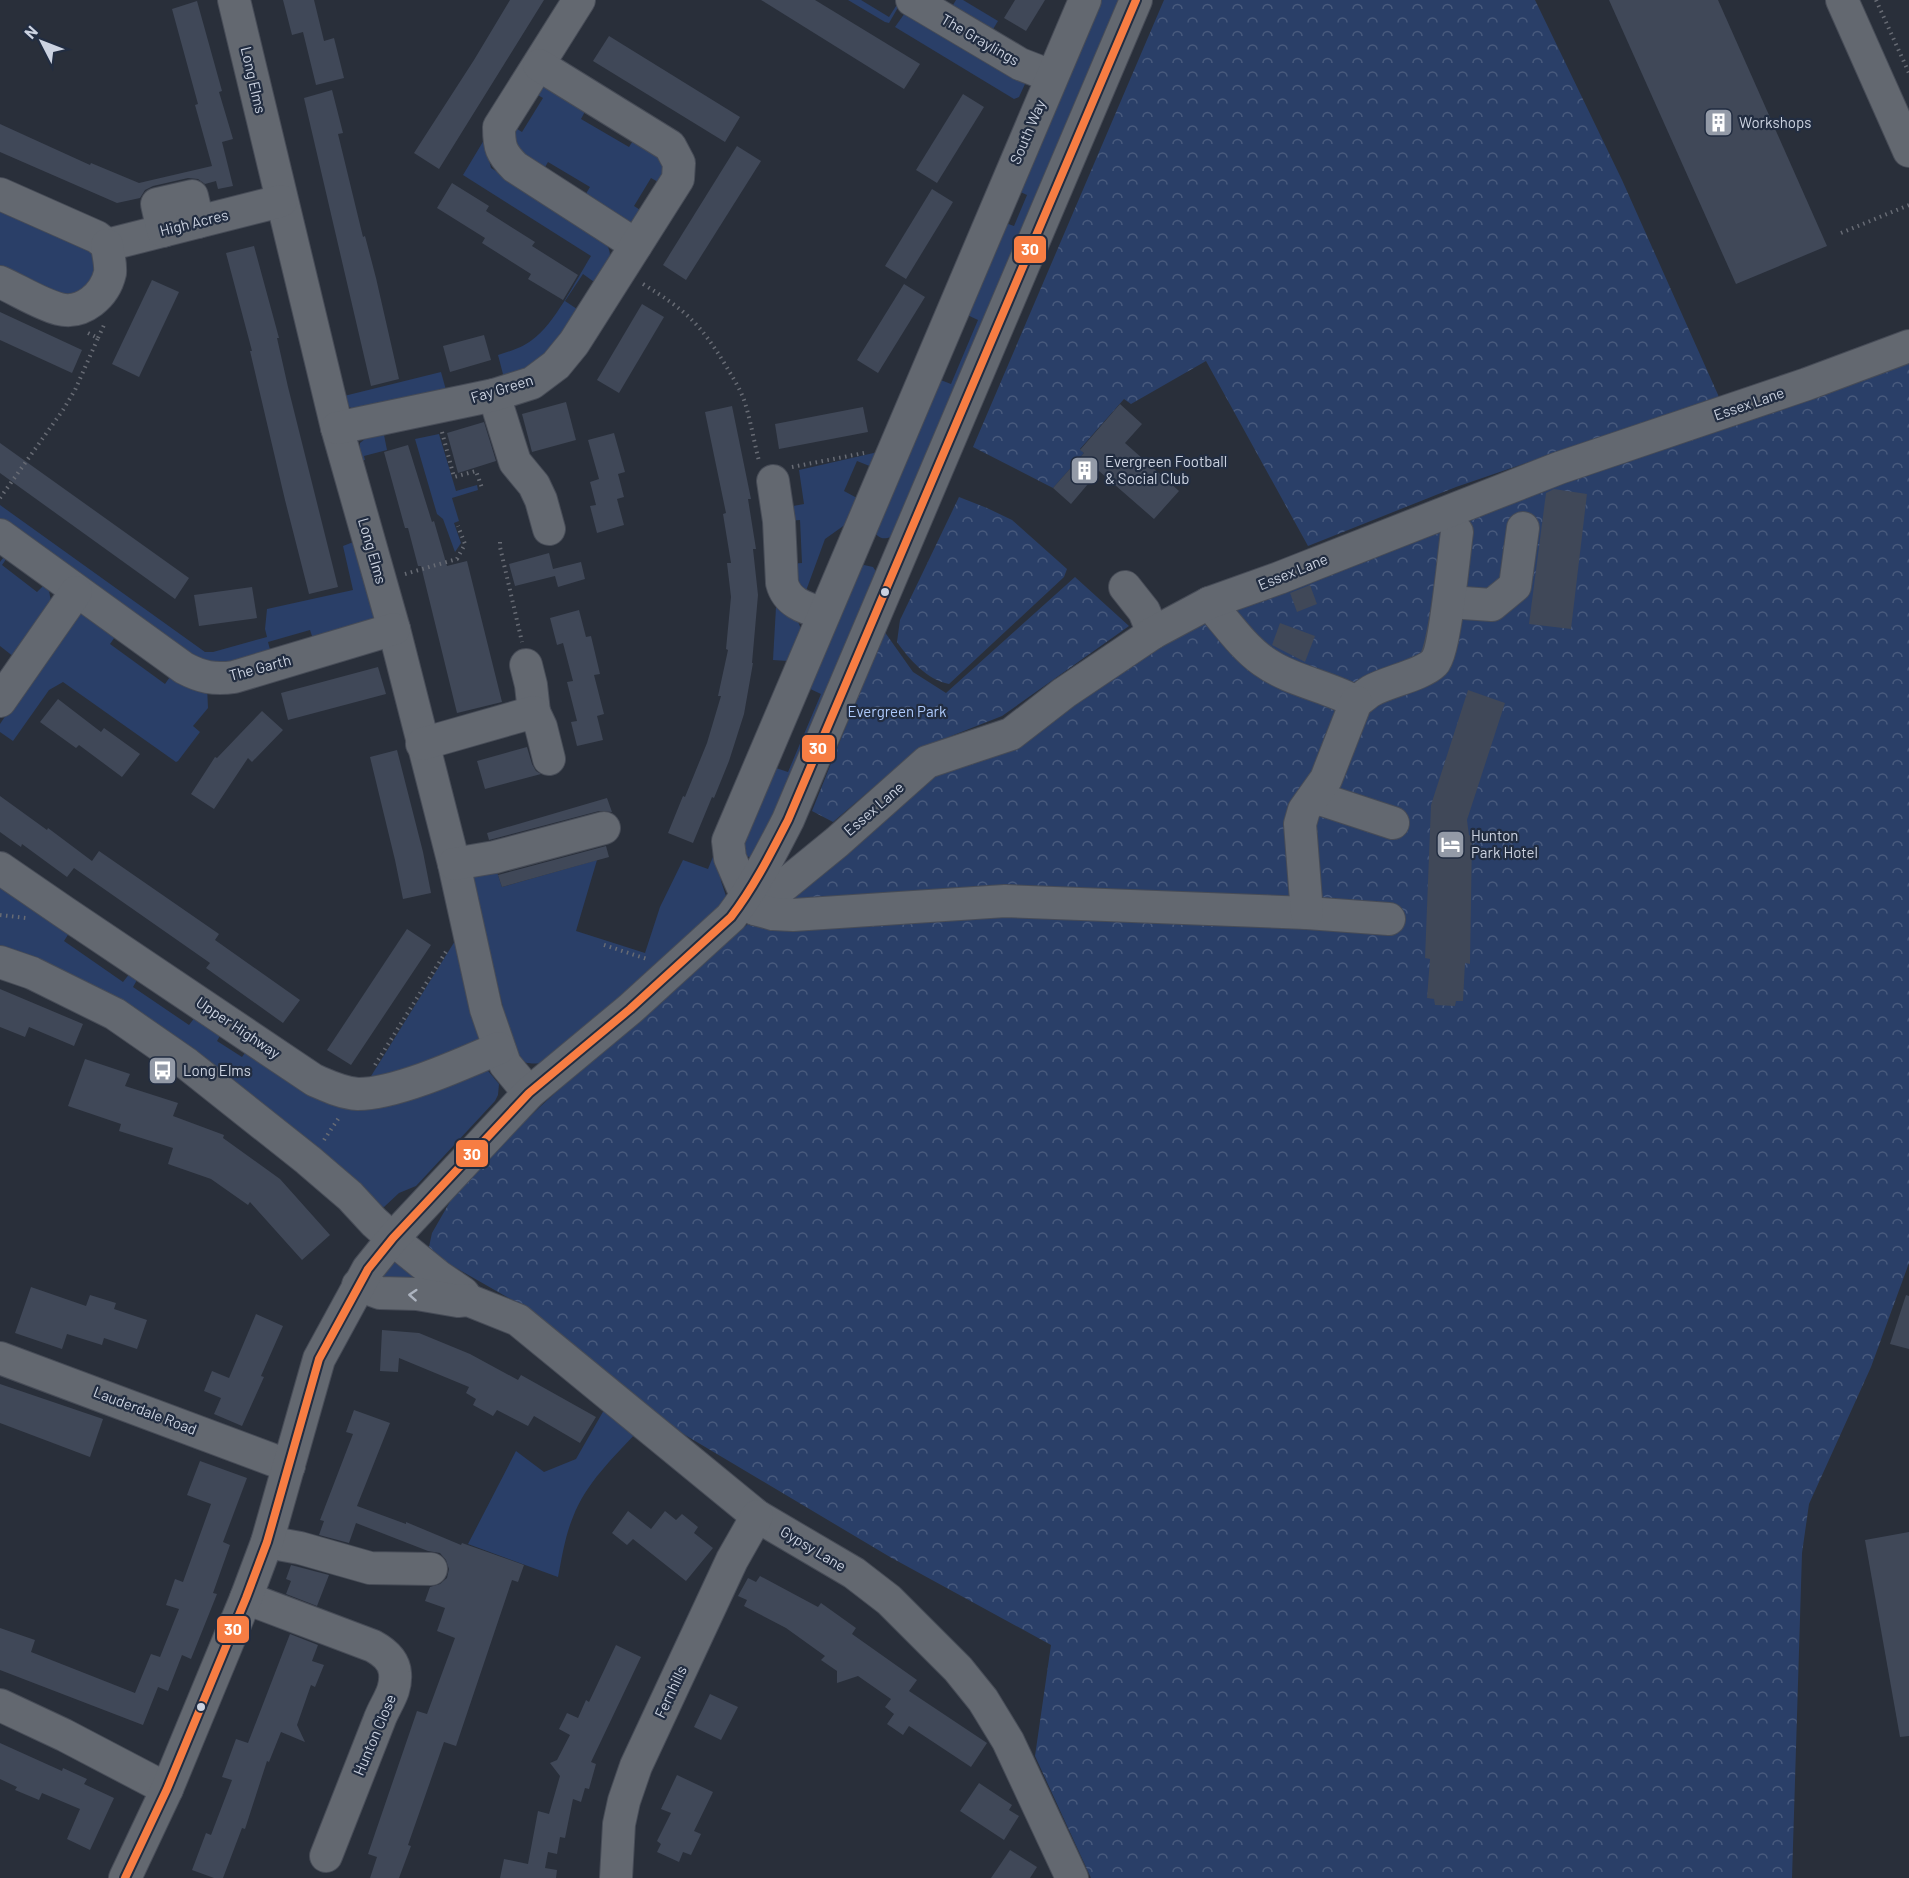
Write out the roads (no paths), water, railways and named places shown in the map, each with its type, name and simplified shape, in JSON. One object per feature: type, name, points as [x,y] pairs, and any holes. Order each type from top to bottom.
[{"type":"street","name":"Long Elms","points":[[234,0],[338,428],[394,629],[454,864],[486,1009],[505,1064],[529,1093]]},
{"type":"street","points":[[579,0],[499,127],[499,143],[504,156],[515,167],[636,244]]},
{"type":"street","name":"The Graylings","points":[[912,0],[1020,64],[1051,76]]},
{"type":"street","name":"South Way","points":[[743,906],[730,858],[728,841],[1085,0]]},
{"type":"street","points":[[125,1878],[167,1789],[267,1542],[319,1359],[368,1269],[393,1238],[529,1093],[630,1009],[743,906],[788,820],[1136,0]]},
{"type":"street","points":[[1842,0],[1909,151]]},
{"type":"street","name":"Fay Green","points":[[338,428],[494,395],[532,383],[556,365],[574,343],[678,179],[679,163],[670,146],[539,65]]},
{"type":"street","points":[[0,194],[97,237],[107,245],[110,273],[102,292],[89,304],[75,310],[59,309],[0,282]]},
{"type":"street","name":"High Acres","points":[[107,245],[281,201]]},
{"type":"street","name":"Essex Lane","points":[[743,906],[837,842],[927,762],[1011,734],[1064,693],[1153,633],[1209,603],[1279,578],[1559,468],[1807,384],[1909,346]]},
{"type":"street","points":[[494,395],[515,462],[534,485],[538,511]]},
{"type":"street","points":[[772,471],[779,521],[784,592],[798,604],[824,614]]},
{"type":"street","points":[[1449,603],[1491,605],[1515,586],[1523,528]]},
{"type":"street","points":[[1307,912],[1300,846],[1300,824],[1304,810],[1326,779],[1356,702],[1371,691],[1413,675],[1434,663],[1439,654],[1449,603],[1457,532]]},
{"type":"street","name":"The Garth","points":[[0,535],[184,668],[206,678],[234,677],[394,629]]},
{"type":"street","points":[[854,543],[898,561]]},
{"type":"street","points":[[1125,587],[1144,612],[1153,633]]},
{"type":"street","points":[[0,701],[76,592]]},
{"type":"street","points":[[1209,603],[1240,639],[1263,661],[1311,685],[1341,693],[1356,702]]},
{"type":"street","points":[[526,665],[534,712],[541,727],[549,759]]},
{"type":"street","points":[[422,744],[534,712]]},
{"type":"street","points":[[1314,797],[1393,823]]},
{"type":"street","points":[[788,820],[837,842]]},
{"type":"street","points":[[454,864],[495,857],[604,828]]},
{"type":"street","name":"Upper Highway","points":[[0,868],[314,1080],[335,1090],[356,1094],[378,1093],[499,1048]]},
{"type":"street","points":[[743,906],[773,914],[793,915],[1005,901],[1307,912],[1389,919]]},
{"type":"street","points":[[0,962],[32,973],[115,1014],[187,1064],[308,1160],[350,1196],[374,1222],[393,1238]]},
{"type":"street","name":"Gypsy Lane","points":[[393,1238],[438,1276],[463,1293],[468,1300],[518,1320],[757,1516],[855,1573],[889,1600],[958,1669],[983,1700],[1008,1741],[1072,1878]]},
{"type":"street","name":"Gypsy Lane","points":[[358,1285],[380,1293],[417,1294],[458,1302],[468,1300]]},
{"type":"street","name":"Lauderdale Road","points":[[0,1358],[289,1466]]},
{"type":"street","name":"Fernhills","points":[[616,1878],[619,1824],[636,1766],[732,1560],[757,1516]]},
{"type":"street","points":[[267,1542],[300,1548],[370,1568],[431,1569]]},
{"type":"street","name":"Hunton Close","points":[[246,1598],[373,1646],[390,1659],[395,1671],[394,1692],[381,1715],[326,1856]]},
{"type":"street","points":[[0,1705],[64,1735],[167,1789]]},
{"type":"place","name":"Workshops","points":[[1718,123]]},
{"type":"place","name":"Evergreen Football & Social Club","points":[[1084,471]]},
{"type":"place","name":"Hunton Park Hotel","points":[[1450,845]]},
{"type":"place","name":"Long Elms","points":[[162,1071]]},
{"type":"park label","name":"Evergreen Park","points":[[897,712]]}]
